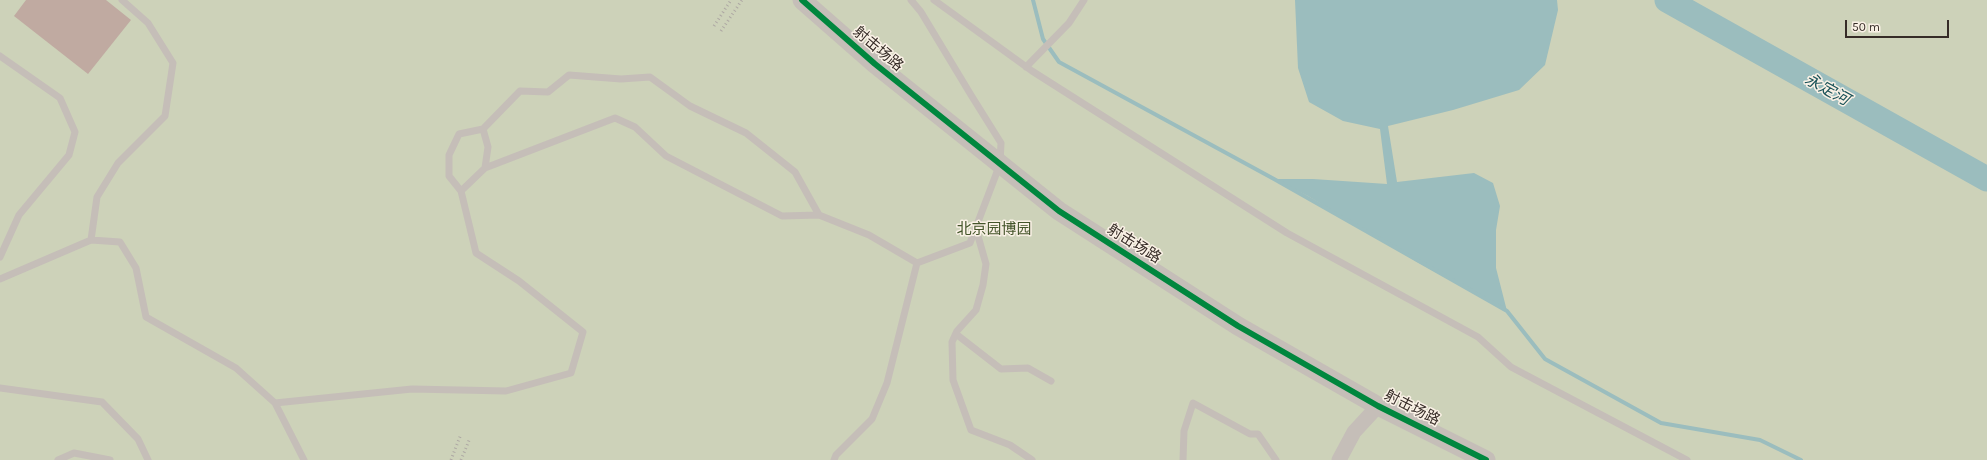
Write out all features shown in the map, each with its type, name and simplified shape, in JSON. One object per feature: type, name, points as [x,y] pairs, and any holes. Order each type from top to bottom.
[{"type":"street","name":"射击场路","points":[[802,0],[875,64],[1059,211],[1238,326],[1378,406],[1486,460]]},
{"type":"street","points":[[1339,460],[1354,432],[1378,406]]},
{"type":"lane","points":[[91,240],[97,197],[118,163],[165,116],[173,63],[148,23],[122,0]]},
{"type":"lane","points":[[911,0],[921,12],[971,96],[1002,143],[1000,164],[970,243],[917,263]]},
{"type":"lane","points":[[934,0],[1026,67],[1288,233],[1478,337],[1512,367],[1687,460]]},
{"type":"lane","points":[[1026,67],[1069,23],[1084,0]]},
{"type":"lane","points":[[0,56],[60,98],[75,132],[69,155],[19,215],[0,257]]},
{"type":"lane","points":[[274,403],[412,389],[506,391],[571,373],[583,332],[519,281],[476,253],[461,191],[449,176],[449,155],[459,134],[483,129],[520,91],[548,92],[569,75],[621,79],[650,77],[690,106],[746,133],[794,172],[819,215]]},
{"type":"lane","points":[[461,191],[484,168],[615,118],[635,127],[666,156],[782,216],[819,215],[869,235],[917,263]]},
{"type":"lane","points":[[483,129],[488,147],[484,168]]},
{"type":"lane","points":[[976,229],[986,264],[983,285],[976,310],[956,334],[952,342],[953,380],[972,430],[1010,445],[1032,460]]},
{"type":"lane","points":[[0,279],[91,240],[120,242],[136,268],[146,317],[236,368],[274,403],[304,460]]},
{"type":"lane","points":[[834,460],[836,455],[872,418],[887,383],[917,263]]},
{"type":"lane","points":[[956,334],[1001,369],[1028,368],[1051,381]]},
{"type":"lane","points":[[0,388],[102,402],[138,439],[148,460]]},
{"type":"lane","points":[[1183,460],[1184,431],[1193,403],[1250,434],[1258,434],[1276,460]]},
{"type":"lane","points":[[58,460],[74,453],[110,460]]},
{"type":"green space","name":"北京园博园","points":[[0,0],[1987,0],[1987,460],[0,460]]},
{"type":"water","points":[[1295,0],[1557,0],[1558,10],[1545,65],[1519,90],[1453,110],[1388,126],[1397,182],[1474,173],[1493,183],[1500,206],[1496,230],[1496,268],[1507,311],[1417,262],[1308,196],[1274,179],[1313,179],[1387,184],[1380,129],[1343,121],[1309,102],[1298,68]]},
{"type":"building","points":[[26,0],[106,0],[131,20],[88,74],[14,16]]},
{"type":"waterway","points":[[1033,0],[1043,39],[1059,62],[1274,179],[1507,311],[1545,359],[1661,423],[1760,440],[1801,460]]},
{"type":"waterway","name":"永定河","points":[[1667,0],[1987,179]]},
{"type":"railway","points":[[714,26],[731,0]]},
{"type":"railway","points":[[721,31],[742,0]]},
{"type":"railway","points":[[451,460],[461,434]]},
{"type":"railway","points":[[461,460],[470,438]]},
{"type":"cycle path","points":[[802,0],[875,64],[1059,211],[1238,326],[1378,406],[1486,460]]}]
